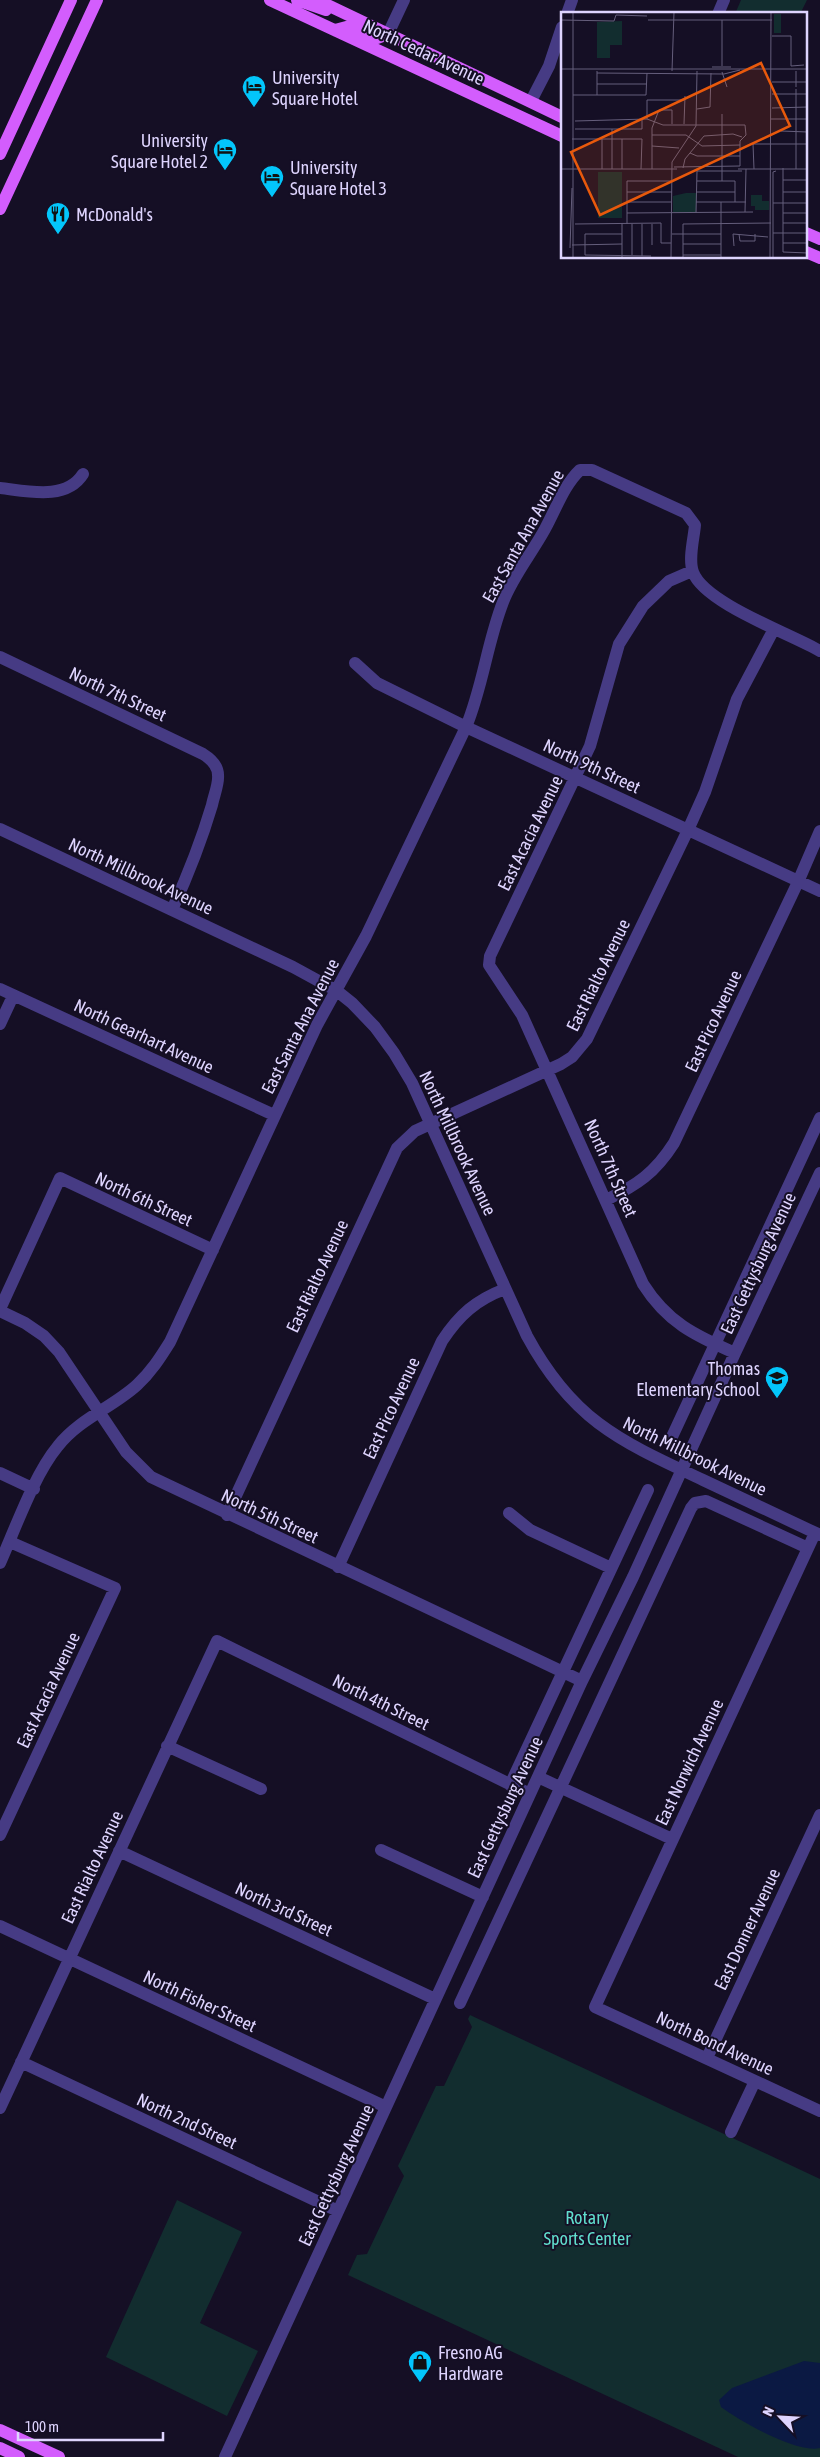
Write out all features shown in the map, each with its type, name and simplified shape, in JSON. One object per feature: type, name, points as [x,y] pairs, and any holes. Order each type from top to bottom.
[{"type":"main road","points":[[0,154],[71,0]]},
{"type":"main road","points":[[0,209],[97,0]]},
{"type":"main road","name":"North Cedar Avenue","points":[[270,0],[561,136]]},
{"type":"main road","points":[[297,0],[357,19]]},
{"type":"main road","name":"North Cedar Avenue","points":[[317,0],[561,116]]},
{"type":"main road","points":[[335,30],[350,26],[377,38],[388,34]]},
{"type":"main road","points":[[378,49],[388,45],[408,51],[417,48]]},
{"type":"main road","points":[[808,234],[820,240]]},
{"type":"main road","points":[[808,253],[820,258]]},
{"type":"main road","points":[[0,2430],[59,2457]]},
{"type":"main road","points":[[0,2448],[19,2457]]},
{"type":"street","points":[[388,34],[404,0]]},
{"type":"street","points":[[568,12],[572,0]]},
{"type":"street","points":[[719,12],[724,0]]},
{"type":"street","points":[[531,101],[549,66],[561,30]]},
{"type":"street","name":"East Santa Ana Avenue","points":[[0,1563],[34,1489],[58,1446],[70,1433],[136,1386],[156,1365],[170,1342],[274,1115],[317,1026],[366,936],[466,727],[477,702],[492,637],[504,599],[545,529],[572,477],[580,470],[592,470],[686,513],[696,525],[692,571]]},
{"type":"street","points":[[0,488],[57,492],[75,485],[83,474]]},
{"type":"street","points":[[692,571],[704,586],[724,602],[820,651]]},
{"type":"street","name":"East Acacia Avenue","points":[[489,965],[490,956],[576,778],[598,721],[610,668],[618,644],[643,606],[669,581],[692,571]]},
{"type":"street","name":"East Rialto Avenue","points":[[227,1515],[390,1160],[404,1139],[431,1123],[548,1070],[572,1057],[587,1040],[688,830],[705,792],[737,699],[774,628]]},
{"type":"street","name":"North 7th Street","points":[[0,657],[203,754],[214,762],[217,768],[218,784],[199,848],[172,910]]},
{"type":"street","name":"North 9th Street","points":[[355,663],[377,683],[466,727],[820,891]]},
{"type":"street","name":"North Millbrook Avenue","points":[[0,829],[293,967],[337,991],[375,1027],[412,1082],[505,1289],[538,1356],[562,1389],[576,1404],[613,1435],[681,1470],[818,1534]]},
{"type":"street","name":"East Pico Avenue","points":[[606,1200],[646,1177],[662,1163],[674,1143],[798,882],[820,831]]},
{"type":"street","name":"North 7th Street","points":[[489,965],[522,1015],[643,1284],[667,1316],[681,1326],[734,1353]]},
{"type":"street","name":"North Gearhart Avenue","points":[[0,989],[274,1115]]},
{"type":"street","points":[[0,1024],[13,996]]},
{"type":"street","points":[[671,1439],[820,1118]]},
{"type":"street","name":"East Gettysburg Avenue","points":[[225,2457],[582,1681],[820,1172]]},
{"type":"street","name":"North 6th Street","points":[[0,1310],[60,1178],[213,1250]]},
{"type":"street","name":"East Pico Avenue","points":[[338,1567],[442,1341],[466,1309],[485,1296],[505,1289]]},
{"type":"street","name":"North 5th Street","points":[[0,1310],[25,1322],[44,1336],[60,1352],[126,1452],[150,1477],[582,1681]]},
{"type":"street","points":[[0,1473],[34,1489]]},
{"type":"street","name":"East Gettysburg Avenue","points":[[510,1785],[648,1490]]},
{"type":"street","name":"North Millbrook Avenue","points":[[560,1788],[691,1508],[700,1501],[711,1504],[808,1548]]},
{"type":"street","points":[[509,1513],[530,1530],[611,1568]]},
{"type":"street","name":"East Norwich Avenue","points":[[595,2007],[808,1548],[818,1534]]},
{"type":"street","name":"East Acacia Avenue","points":[[0,1835],[115,1588],[10,1542]]},
{"type":"street","name":"East Rialto Avenue","points":[[0,2108],[216,1641]]},
{"type":"street","name":"North 4th Street","points":[[216,1641],[530,1794]]},
{"type":"street","points":[[167,1746],[261,1789]]},
{"type":"street","points":[[538,1777],[672,1839]]},
{"type":"street","points":[[460,2003],[560,1788]]},
{"type":"street","name":"East Donner Avenue","points":[[706,2058],[820,1815]]},
{"type":"street","points":[[380,1850],[483,1897]]},
{"type":"street","name":"North 3rd Street","points":[[119,1851],[435,1999]]},
{"type":"street","name":"North Fisher Street","points":[[0,1926],[386,2107]]},
{"type":"street","name":"North Bond Avenue","points":[[595,2007],[819,2109]]},
{"type":"street","name":"North 2nd Street","points":[[21,2062],[338,2211]]},
{"type":"street","points":[[731,2132],[755,2081]]},
{"type":"green space","points":[[741,0],[807,0],[801,12],[736,12]]},
{"type":"green space","name":"Rotary Sports Center","points":[[470,2015],[820,2179],[820,2457],[738,2457],[348,2275],[357,2255],[367,2254],[404,2176],[398,2166],[436,2086],[444,2086],[472,2027],[468,2019]]},
{"type":"green space","points":[[177,2200],[242,2232],[200,2323],[258,2351],[227,2416],[106,2357]]},
{"type":"water","points":[[804,2361],[820,2363],[820,2448],[810,2449],[798,2446],[769,2435],[721,2407],[719,2400],[732,2388]]},
{"type":"place","name":"University Square Hotel","points":[[254,108]]},
{"type":"place","name":"University Square Hotel 2","points":[[225,171]]},
{"type":"place","name":"University Square Hotel 3","points":[[272,198]]},
{"type":"place","name":"McDonald's","points":[[58,235]]},
{"type":"place","name":"Thomas Elementary School","points":[[777,1399]]},
{"type":"place","name":"Fresno AG Hardware","points":[[420,2383]]}]
